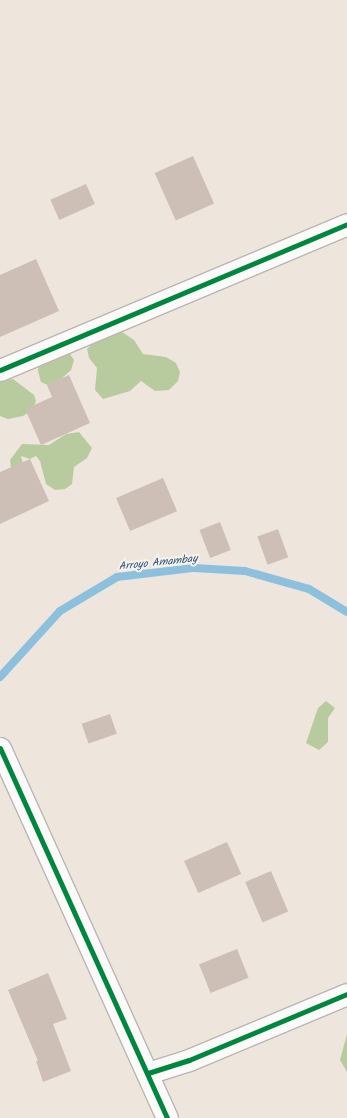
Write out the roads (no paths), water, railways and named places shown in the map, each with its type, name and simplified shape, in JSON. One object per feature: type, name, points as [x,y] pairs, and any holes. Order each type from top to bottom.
[{"type":"street","points":[[0,370],[347,224]]},
{"type":"street","points":[[0,748],[167,1118]]},
{"type":"street","points":[[148,1073],[189,1060],[347,994]]},
{"type":"waterway","name":"Arroyo Amambay","points":[[0,677],[60,611],[117,577],[194,568],[245,571],[309,589],[347,612]]}]
